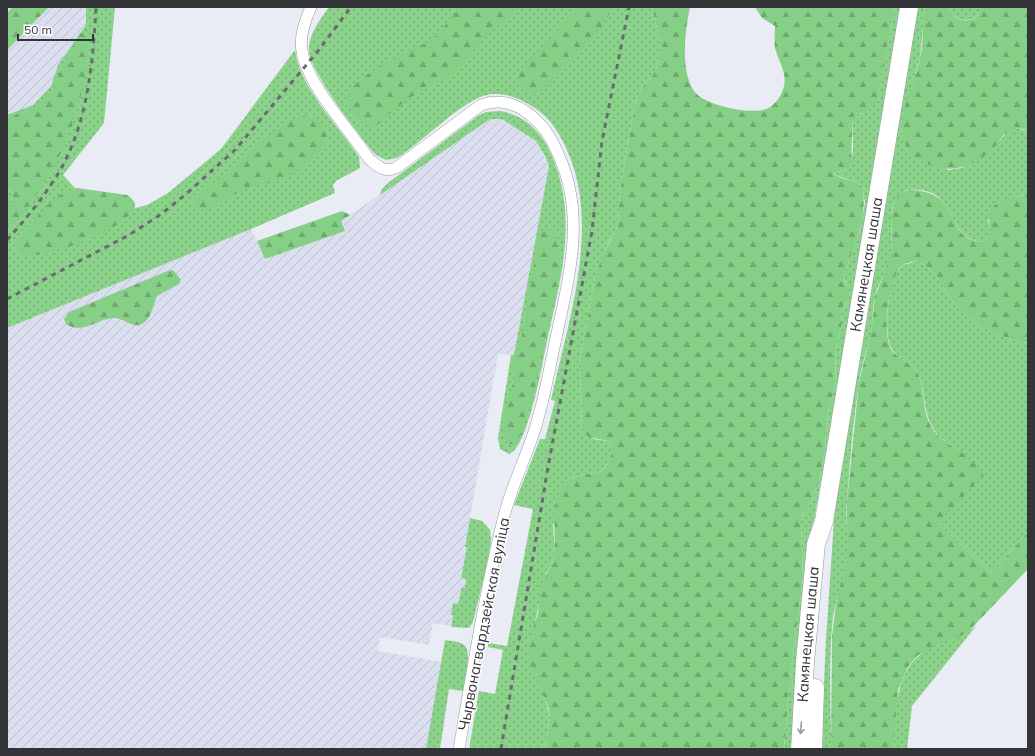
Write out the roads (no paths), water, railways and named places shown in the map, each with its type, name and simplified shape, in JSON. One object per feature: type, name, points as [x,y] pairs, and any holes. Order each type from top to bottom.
[{"type":"main road","name":"Камянецкая шаша","points":[[800,749],[805,662],[816,544],[824,521],[909,7]]},
{"type":"main road","name":"Камянецкая шаша","points":[[813,749],[816,665],[826,546],[824,521]]},
{"type":"street","name":"Чырвонагвардзейская вуліца","points":[[311,7],[303,28],[301,41],[302,52],[306,65],[319,90],[370,159],[379,167],[386,170],[396,168],[481,105],[500,101],[520,108],[539,123],[554,145],[569,182],[574,225],[574,249],[569,277],[539,415],[503,518],[494,557],[459,749]]},
{"type":"railway","points":[[7,240],[32,211],[49,188],[65,161],[74,140],[81,119],[90,74],[96,7]]},
{"type":"railway","points":[[7,299],[129,235],[160,215],[185,195],[235,150],[318,51],[351,7]]},
{"type":"railway","points":[[501,749],[548,467],[592,231],[602,141],[629,7]]}]
